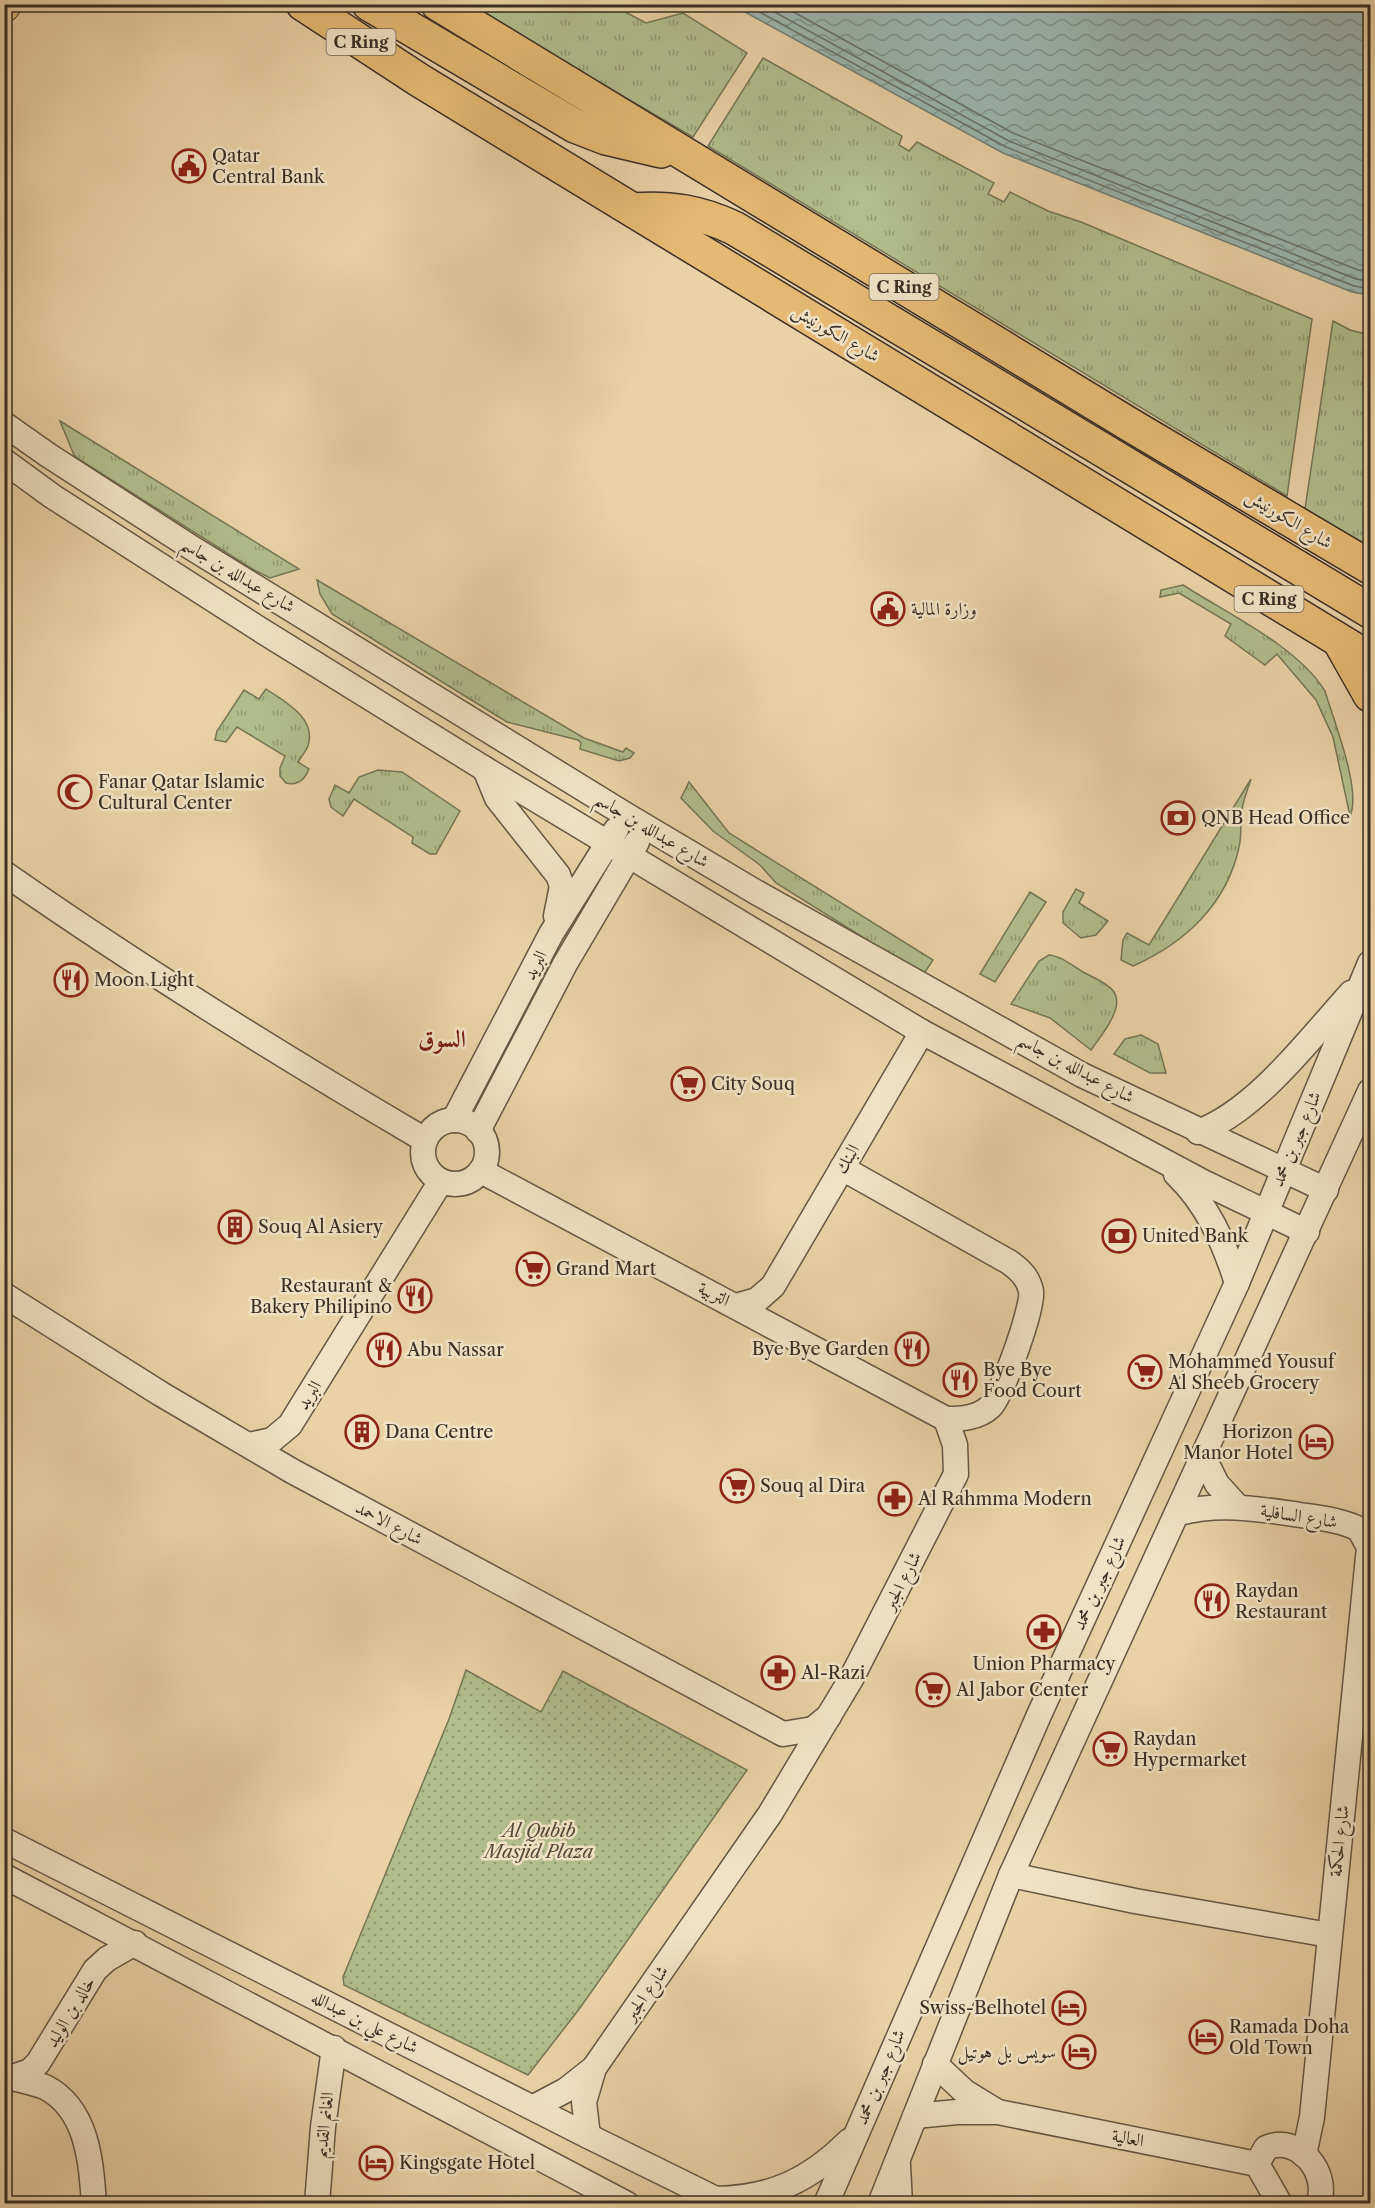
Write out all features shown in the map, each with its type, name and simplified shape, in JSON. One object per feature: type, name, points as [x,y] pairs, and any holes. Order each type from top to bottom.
[{"type":"highway","name":"شارع الكورنيش","points":[[303,4],[419,80],[895,367],[1371,659]]},
{"type":"highway","points":[[369,4],[575,126],[606,138],[692,159]]},
{"type":"highway","name":"شارع الكورنيش","points":[[438,4],[1132,426],[1371,567]]},
{"type":"highway","points":[[633,210],[659,208],[685,210],[710,217],[734,228],[1371,611]]},
{"type":"highway","points":[[1340,642],[1371,695]]},
{"type":"street","name":"شارع عبدالله بن جاسم","points":[[4,424],[192,548],[646,828],[1069,1067],[1198,1132],[1326,1190]]},
{"type":"street","name":"شارع عبدالله بن جاسم","points":[[4,461],[52,496],[153,562],[485,769],[922,1032],[1159,1158],[1307,1232]]},
{"type":"street","points":[[485,769],[497,798],[558,875],[562,886],[561,898],[551,934]]},
{"type":"street","name":"البريد","points":[[454,1120],[551,934],[626,815]]},
{"type":"street","name":"البريد","points":[[478,1131],[565,964],[646,828]]},
{"type":"street","points":[[4,873],[309,1072],[425,1140]]},
{"type":"street","points":[[607,894],[644,880],[670,881]]},
{"type":"street","points":[[1198,1132],[1218,1125],[1254,1097],[1367,970]]},
{"type":"street","name":"شارع جبر بن محمد","points":[[826,2204],[1034,1725],[1237,1283],[1282,1169],[1367,970]]},
{"type":"street","name":"البنك","points":[[736,1306],[757,1300],[773,1286],[922,1032]]},
{"type":"street","points":[[880,2204],[1011,1875],[1371,1091]]},
{"type":"street","points":[[454,1120],[463,1121],[478,1131],[487,1150],[480,1171],[462,1183],[441,1181],[427,1168],[423,1159],[425,1140],[436,1125],[454,1120]]},
{"type":"street","points":[[1159,1158],[1186,1184],[1212,1220],[1226,1247],[1237,1283]]},
{"type":"street","points":[[842,1168],[1009,1262],[1021,1270],[1028,1281],[1032,1301],[1030,1311],[997,1398],[990,1407],[972,1417],[946,1419]]},
{"type":"street","name":"التربية","points":[[480,1171],[946,1419]]},
{"type":"street","name":"البريد","points":[[249,1445],[272,1440],[290,1425],[441,1181]]},
{"type":"street","name":"البنك","points":[[773,1286],[770,1308],[777,1329]]},
{"type":"street","name":"شارع الاحمد","points":[[4,1295],[161,1394],[292,1471],[783,1734]]},
{"type":"street","name":"شارع الجبر","points":[[534,2107],[566,2090],[594,2068],[760,1830],[830,1716],[851,1680],[957,1474],[955,1445],[946,1419]]},
{"type":"street","name":"البريد","points":[[290,1425],[286,1448],[292,1471]]},
{"type":"street","name":"شارع السافلية","points":[[1204,1458],[1217,1484],[1237,1506]]},
{"type":"street","name":"شارع السافلية","points":[[1179,1513],[1208,1507],[1237,1506],[1340,1521],[1359,1529]]},
{"type":"street","name":"شارع الحكمة","points":[[1304,2155],[1312,2116],[1369,1557],[1366,1537],[1359,1529]]},
{"type":"street","points":[[789,1782],[789,1758],[783,1734],[813,1729],[830,1716]]},
{"type":"street","name":"شارع علي بن عبدالله","points":[[4,1840],[721,2201]]},
{"type":"street","points":[[1011,1875],[1135,1901],[1329,1935]]},
{"type":"street","name":"شارع علي بن عبدالله","points":[[4,1876],[627,2204]]},
{"type":"street","name":"خالد بن الوليد","points":[[9,2079],[30,2071],[38,2063],[95,1970],[113,1955],[135,1943]]},
{"type":"street","name":"الغانم القديم","points":[[319,2202],[323,2127],[334,2048]]},
{"type":"street","name":"العالية","points":[[935,2064],[965,2092],[998,2112]]},
{"type":"street","name":"شارع الجبر","points":[[588,2136],[584,2102],[594,2068]]},
{"type":"street","points":[[9,2079],[44,2087],[74,2115],[88,2143],[94,2204]]},
{"type":"street","name":"العالية","points":[[915,2116],[957,2112],[998,2112],[1257,2164]]},
{"type":"street","points":[[721,2201],[754,2196],[790,2185],[827,2163],[857,2132]]},
{"type":"street","points":[[1280,2204],[1257,2164],[1266,2148],[1275,2144],[1293,2146],[1304,2155],[1318,2174],[1321,2202]]},
{"type":"street","points":[[898,2157],[900,2204]]},
{"type":"green space","points":[[467,5],[612,5],[646,23],[683,13],[747,53],[693,137]]},
{"type":"green space","points":[[763,58],[902,136],[899,145],[909,151],[917,142],[994,183],[988,194],[1004,202],[1010,192],[1048,211],[1081,222],[1312,319],[1287,496],[708,146]]},
{"type":"green space","points":[[1333,321],[1350,330],[1370,335],[1370,547],[1305,509]]},
{"type":"green space","points":[[60,421],[299,569],[270,578],[254,570],[80,460],[74,455]]},
{"type":"green space","points":[[317,580],[584,738],[623,752],[626,748],[634,753],[630,758],[619,761],[580,749],[581,743],[578,740],[507,722],[332,614],[320,594]]},
{"type":"green space","points":[[1183,585],[1280,645],[1313,675],[1325,691],[1349,772],[1353,804],[1350,816],[1333,737],[1316,700],[1277,654],[1265,665],[1225,636],[1231,624],[1179,593],[1160,597],[1161,590]]},
{"type":"green space","points":[[266,689],[290,705],[308,727],[310,736],[308,746],[298,762],[309,769],[303,779],[297,783],[286,783],[280,776],[280,768],[285,756],[237,727],[226,742],[215,740],[217,731],[244,690],[259,699]]},
{"type":"green space","points":[[378,770],[402,772],[460,811],[436,854],[430,854],[412,843],[413,837],[354,799],[343,816],[331,807],[329,799],[335,785],[349,793],[359,777]]},
{"type":"green space","points":[[1251,779],[1241,815],[1240,842],[1233,868],[1214,904],[1186,933],[1152,957],[1133,966],[1121,960],[1123,940],[1127,933],[1149,945]]},
{"type":"green space","points":[[689,782],[729,833],[933,960],[923,975],[776,883],[760,865],[713,831],[681,798]]},
{"type":"green space","points":[[1076,889],[1084,893],[1079,903],[1108,921],[1096,935],[1081,938],[1063,923],[1063,912]]},
{"type":"green space","points":[[1030,892],[1046,902],[995,982],[980,974]]},
{"type":"green space","points":[[1049,955],[1058,957],[1104,983],[1114,992],[1117,999],[1114,1014],[1091,1050],[1050,1018],[1011,1004],[1039,961]]},
{"type":"green space","points":[[1141,1035],[1158,1044],[1166,1073],[1150,1073],[1114,1054],[1125,1039]]},
{"type":"green space","name":"Al Qubib Masjid Plaza","points":[[466,1670],[541,1712],[563,1671],[747,1770],[580,2008],[528,2075],[344,1985],[343,1977],[449,1719]]},
{"type":"water","points":[[732,5],[1370,5],[1370,295],[1352,292],[1003,153]]},
{"type":"place","name":"Qatar Central Bank","points":[[189,166]]},
{"type":"place","name":"وزارة المالية","points":[[888,609]]},
{"type":"place","name":"Fanar Qatar Islamic Cultural Center","points":[[75,792]]},
{"type":"place","name":"QNB Head Office","points":[[1178,818]]},
{"type":"place","name":"Moon Light","points":[[71,980]]},
{"type":"place","name":"City Souq","points":[[688,1084]]},
{"type":"place","name":"Souq Al Asiery","points":[[235,1227]]},
{"type":"place","name":"United Bank","points":[[1119,1236]]},
{"type":"place","name":"Grand Mart","points":[[533,1269]]},
{"type":"place","name":"Restaurant & Bakery Philipino","points":[[415,1296]]},
{"type":"place","name":"Bye Bye Garden","points":[[912,1349]]},
{"type":"place","name":"Abu Nassar","points":[[384,1350]]},
{"type":"place","name":"Mohammed Yousuf Al Sheeb Grocery","points":[[1145,1372]]},
{"type":"place","name":"Bye Bye Food Court","points":[[960,1380]]},
{"type":"place","name":"Dana Centre","points":[[362,1432]]},
{"type":"place","name":"Horizon Manor Hotel","points":[[1316,1442]]},
{"type":"place","name":"Souq al Dira","points":[[737,1486]]},
{"type":"place","name":"Al Rahmma Modern","points":[[895,1499]]},
{"type":"place","name":"Raydan Restaurant","points":[[1212,1601]]},
{"type":"place","name":"Union Pharmacy","points":[[1044,1632]]},
{"type":"place","name":"Al-Razi","points":[[778,1673]]},
{"type":"place","name":"Al Jabor Center","points":[[933,1690]]},
{"type":"place","name":"Raydan Hypermarket","points":[[1110,1749]]},
{"type":"place","name":"Swiss-Belhotel","points":[[1069,2008]]},
{"type":"place","name":"Ramada Doha Old Town","points":[[1206,2037]]},
{"type":"place","name":"سويس بل هوتيل","points":[[1079,2052]]},
{"type":"place","name":"Kingsgate Hotel","points":[[376,2163]]},
{"type":"district","name":"السوق","points":[[442,1039]]}]
